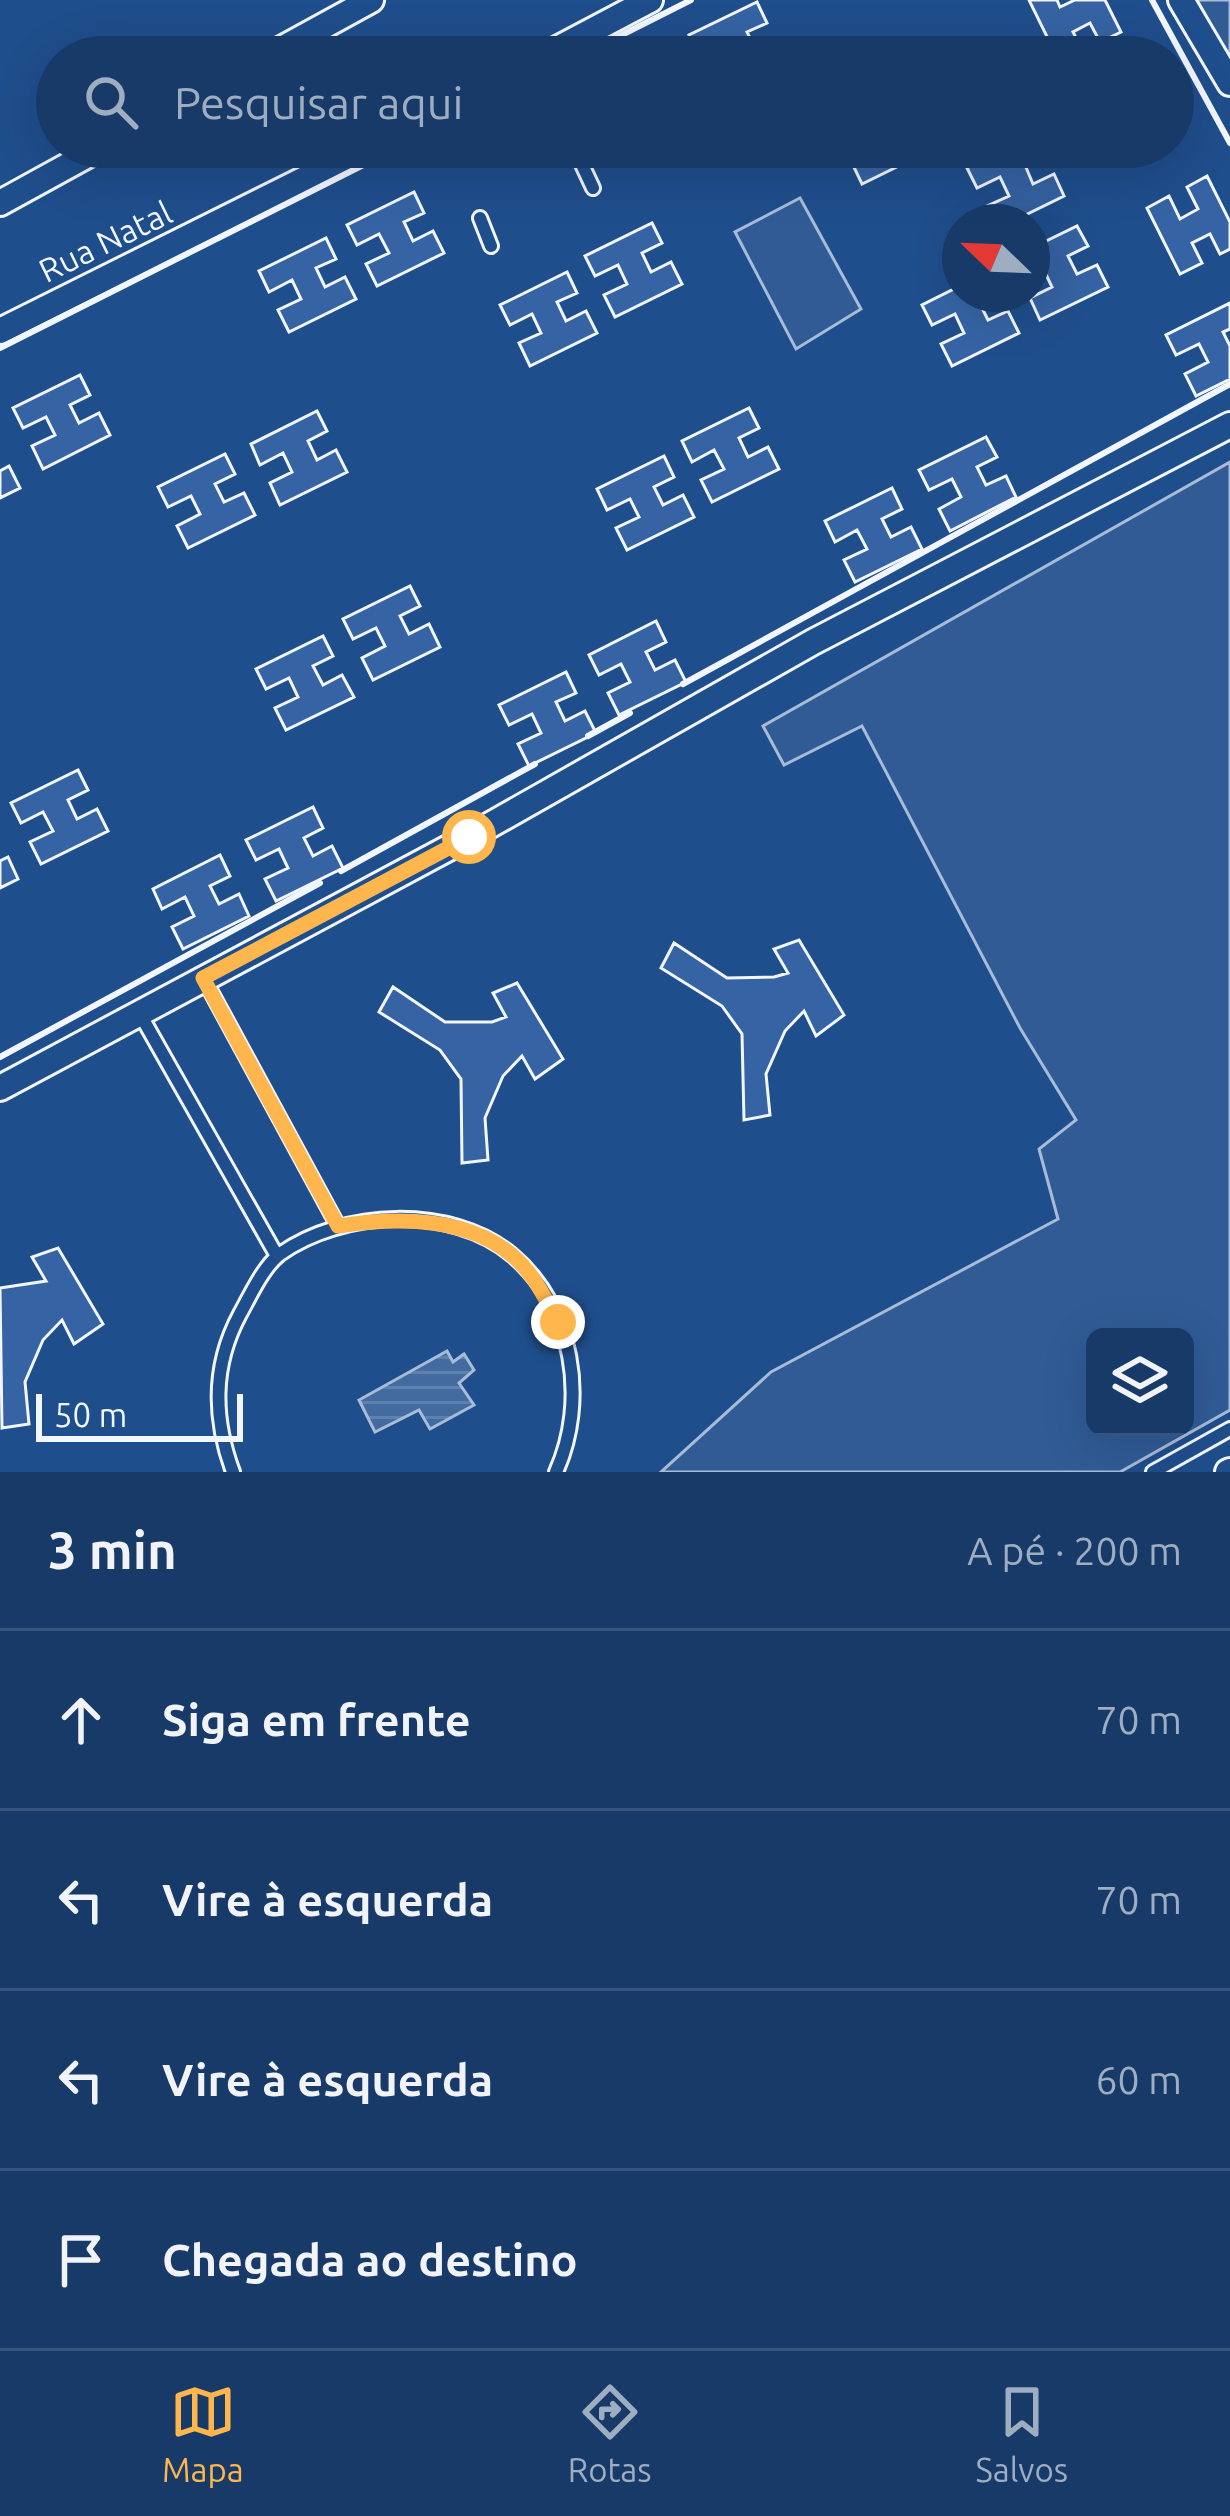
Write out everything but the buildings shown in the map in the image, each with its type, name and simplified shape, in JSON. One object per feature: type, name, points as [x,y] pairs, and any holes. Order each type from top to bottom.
[{"type":"street","points":[[305,36],[371,0]]},
{"type":"street","points":[[582,36],[650,0]]},
{"type":"street","points":[[1181,0],[1228,73]]},
{"type":"street","points":[[0,202],[63,168]]},
{"type":"street","name":"Rua Natal","points":[[0,331],[327,168]]},
{"type":"street","points":[[0,1088],[469,837],[813,642],[1230,425]]},
{"type":"lane","points":[[584,168],[593,188]]},
{"type":"lane","points":[[480,218],[491,246]]},
{"type":"lane","points":[[203,978],[338,1226]]},
{"type":"lane","points":[[139,1013],[278,1256]]},
{"type":"lane","points":[[233,1472],[217,1418],[222,1354],[251,1294],[278,1256],[338,1226],[405,1221],[459,1228],[490,1240],[529,1273],[571,1355],[575,1397],[556,1472]]},
{"type":"lane","points":[[1153,1472],[1230,1429]]},
{"type":"shaded area","points":[[1197,0],[1230,0],[1230,60]]},
{"type":"shaded area","points":[[800,198],[861,309],[796,349],[735,232]]},
{"type":"shaded area","points":[[1230,462],[1230,1410],[1194,1430],[1194,1328],[1086,1328],[1086,1436],[1184,1436],[1120,1472],[661,1472],[771,1372],[1058,1219],[1039,1149],[1076,1120],[1020,1028],[862,726],[784,765],[763,726]]},
{"type":"shaded area","points":[[447,1351],[453,1362],[464,1354],[474,1370],[459,1383],[474,1405],[430,1429],[419,1410],[375,1432],[359,1400]]},
{"type":"wall","points":[[620,36],[691,0]]},
{"type":"wall","points":[[1152,0],[1172,36]]},
{"type":"wall","points":[[1194,77],[1230,143]]},
{"type":"wall","points":[[0,348],[357,168]]},
{"type":"wall","points":[[683,684],[1230,384]]},
{"type":"wall","points":[[588,736],[630,713]]},
{"type":"wall","points":[[341,871],[535,764]]},
{"type":"wall","points":[[0,1057],[320,883]]},
{"type":"route","points":[[469,837],[203,978],[338,1226],[375,1220],[428,1222],[490,1240],[529,1273],[558,1322]]}]
